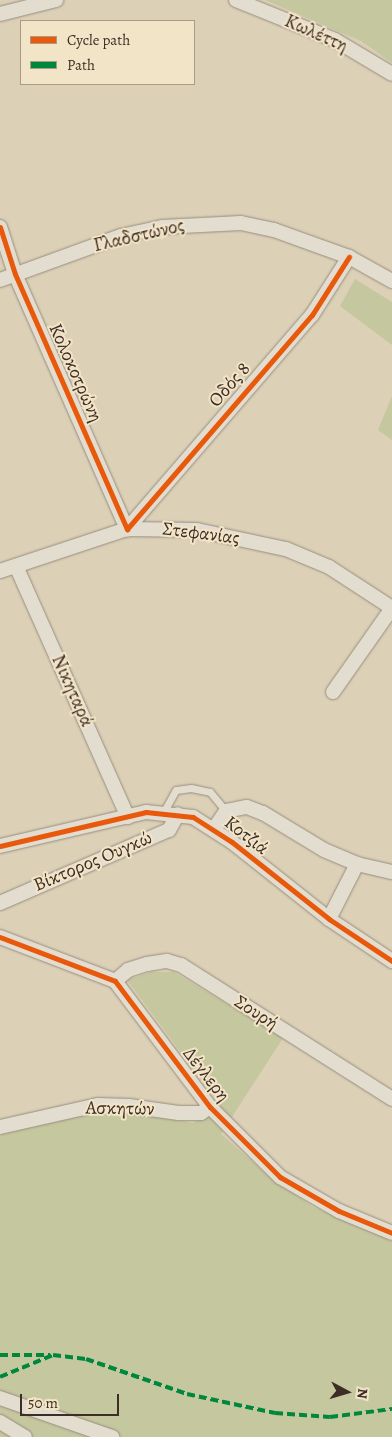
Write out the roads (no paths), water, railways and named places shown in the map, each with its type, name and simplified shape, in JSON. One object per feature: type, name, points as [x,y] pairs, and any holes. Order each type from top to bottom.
[{"type":"street","points":[[0,14],[56,0]]},
{"type":"street","name":"Κωλέττη","points":[[236,0],[335,40],[392,74]]},
{"type":"street","name":"Γλαδστώνος","points":[[0,280],[121,236],[202,222],[241,223],[274,230],[349,256],[392,281]]},
{"type":"street","name":"Κολοκοτρώνη","points":[[0,227],[15,274],[127,528]]},
{"type":"street","name":"Οδός 8","points":[[127,528],[312,315],[349,256]]},
{"type":"street","name":"Στεφανίας","points":[[0,571],[127,528],[197,530],[286,549],[329,567],[392,608]]},
{"type":"street","name":"Νικηταρά","points":[[16,566],[128,817]]},
{"type":"street","points":[[333,692],[392,608]]},
{"type":"street","points":[[214,829],[226,810],[241,807],[263,813],[314,845],[357,864],[392,872]]},
{"type":"street","name":"Κοτζιά","points":[[0,846],[146,812],[193,817],[214,829],[329,920],[392,961]]},
{"type":"street","name":"Βίκτορος Ουγκώ","points":[[0,903],[169,830],[178,814]]},
{"type":"street","points":[[329,920],[357,864]]},
{"type":"street","points":[[0,937],[115,982]]},
{"type":"street","name":"Σουρή","points":[[115,982],[128,970],[147,964],[168,961],[181,965],[392,1099]]},
{"type":"street","name":"Δέγλερη","points":[[115,982],[210,1107],[244,1144],[294,1187],[339,1211],[392,1233]]},
{"type":"street","name":"Ασκητών","points":[[0,1127],[98,1105],[130,1106],[179,1113],[201,1113],[210,1107]]},
{"type":"street","points":[[0,1398],[112,1437]]},
{"type":"street","points":[[0,1422],[25,1437]]},
{"type":"lane","points":[[163,813],[176,790],[190,788],[210,792],[226,810]]}]
